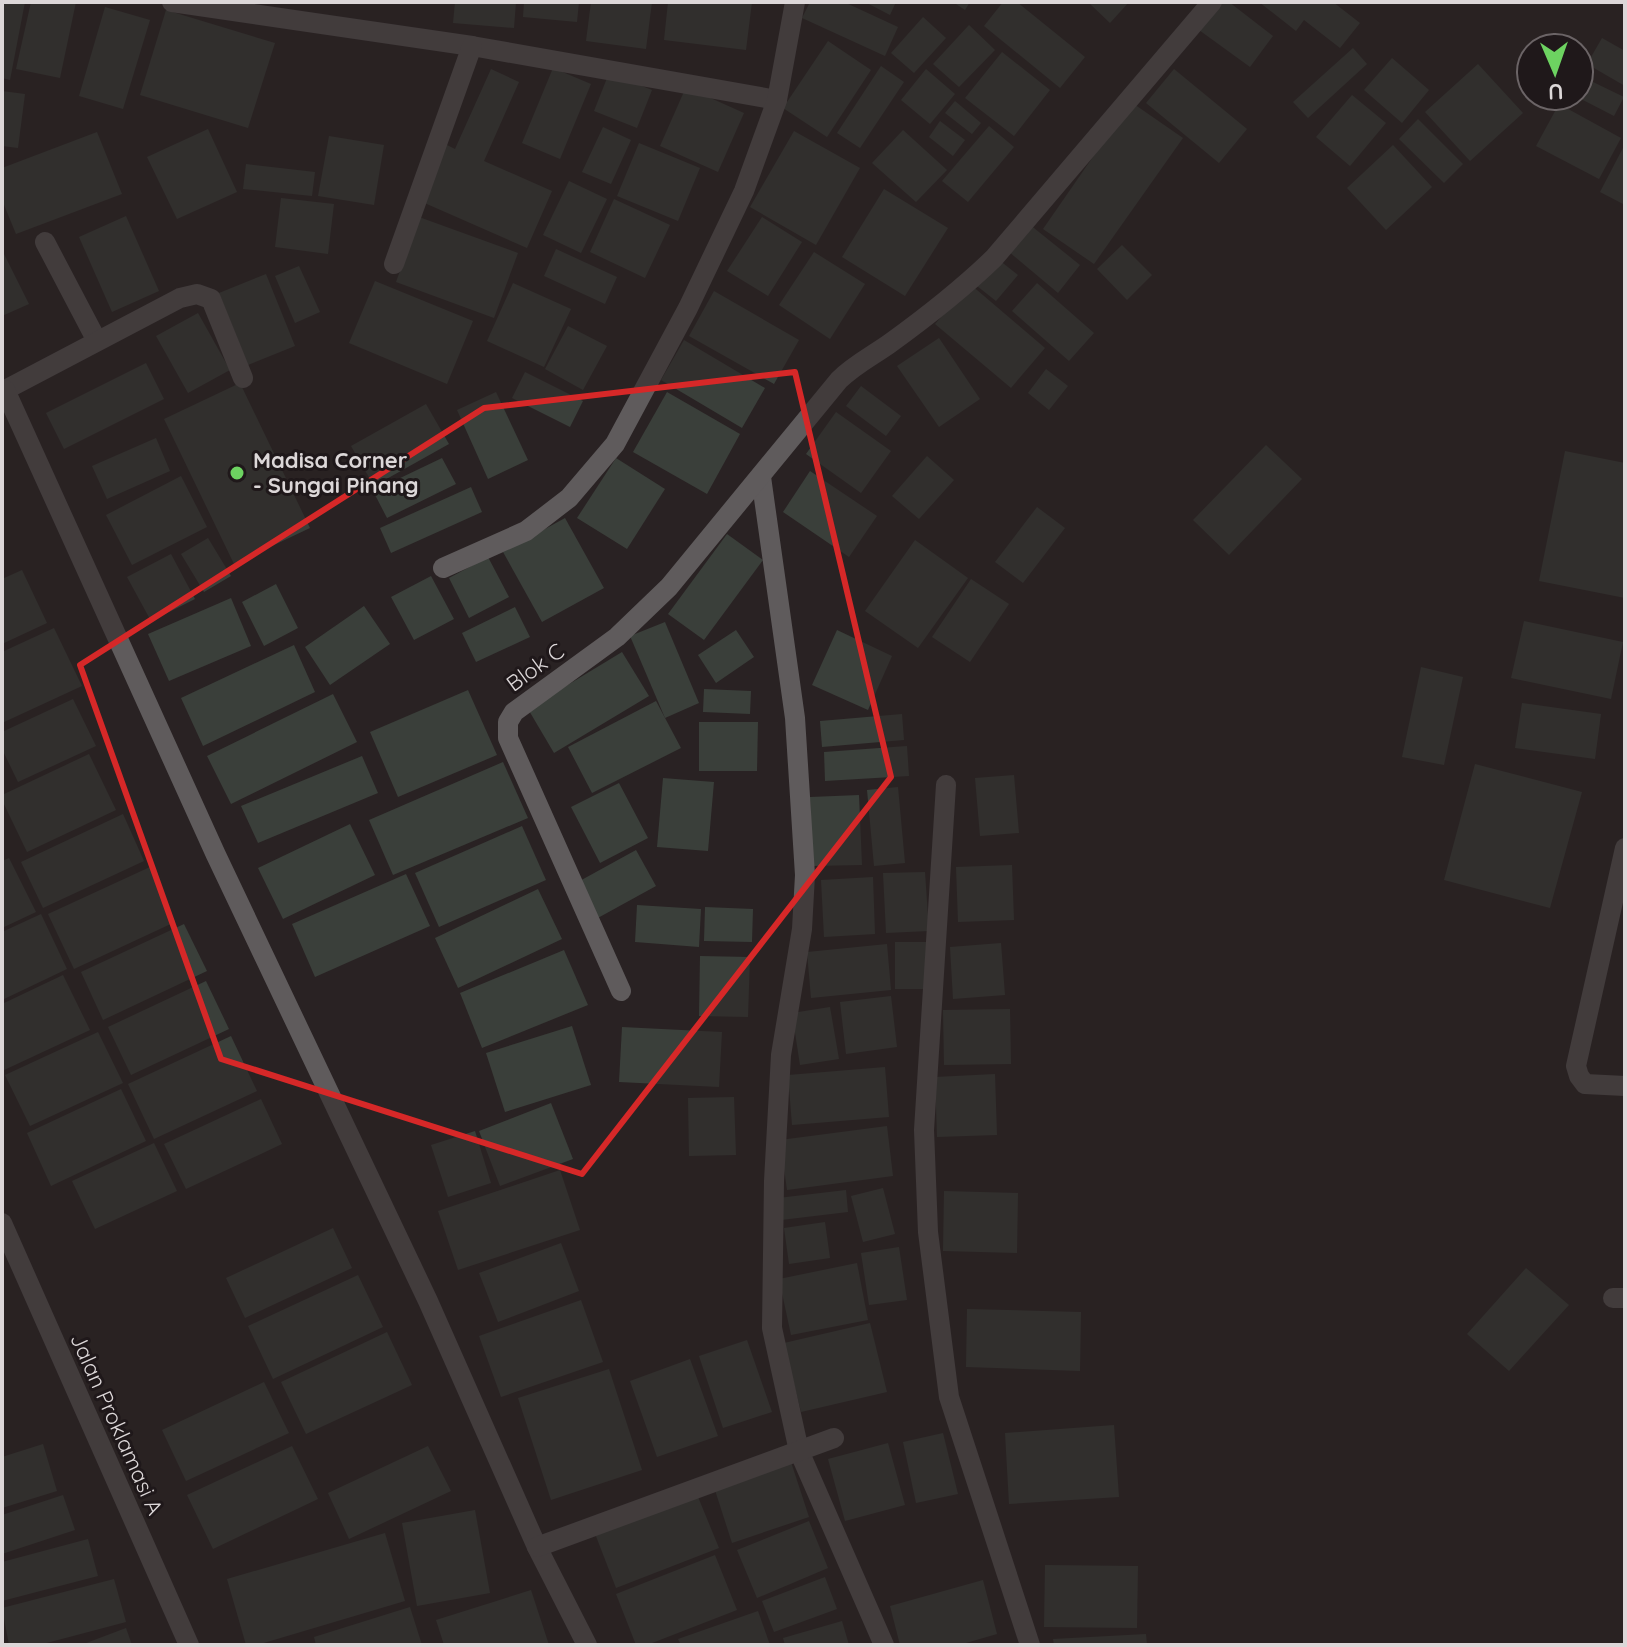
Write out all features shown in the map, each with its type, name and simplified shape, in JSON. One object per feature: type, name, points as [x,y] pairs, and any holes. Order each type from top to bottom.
[{"type":"street","points":[[172,2],[472,46],[777,100]]},
{"type":"street","points":[[443,568],[526,531],[569,498],[615,444],[688,308],[738,204],[777,100],[795,2]]},
{"type":"street","points":[[884,1645],[799,1451],[772,1328],[774,1181],[781,1055],[802,929],[805,875],[795,718],[761,477],[846,373],[888,345],[994,258],[1212,2]]},
{"type":"street","points":[[394,264],[472,46]]},
{"type":"street","points":[[45,242],[97,341]]},
{"type":"street","points":[[243,378],[211,299],[197,294],[180,298],[3,390],[216,855],[428,1301],[537,1547],[587,1645]]},
{"type":"street","name":"Blok C","points":[[621,991],[508,738],[508,722],[514,712],[617,637],[669,587],[761,477]]},
{"type":"street","points":[[946,785],[924,1130],[928,1232],[949,1397],[1030,1645]]},
{"type":"street","points":[[1625,848],[1576,1066],[1585,1084],[1625,1086]]},
{"type":"street","name":"Jalan Proklamasi A","points":[[2,1223],[189,1645]]},
{"type":"street","points":[[537,1547],[834,1438]]},
{"type":"highlighted area","points":[[795,372],[891,777],[582,1174],[221,1059],[80,665],[484,408]]},
{"type":"building","points":[[2,2],[25,2],[10,80],[2,78]]},
{"type":"building","points":[[31,2],[76,2],[60,78],[16,69]]},
{"type":"building","points":[[455,2],[516,2],[514,28],[453,23]]},
{"type":"building","points":[[524,2],[579,2],[577,22],[523,17]]},
{"type":"building","points":[[591,2],[652,2],[646,49],[586,41]]},
{"type":"building","points":[[668,2],[752,2],[746,50],[664,40]]},
{"type":"building","points":[[810,2],[844,2],[898,27],[885,56],[802,18]]},
{"type":"building","points":[[865,2],[896,2],[890,15]]},
{"type":"building","points":[[953,2],[970,2],[965,10]]},
{"type":"building","points":[[1003,2],[1017,2],[1085,57],[1060,88],[984,26]]},
{"type":"building","points":[[1088,2],[1129,2],[1110,23]]},
{"type":"building","points":[[1220,2],[1229,2],[1273,36],[1250,67],[1199,30]]},
{"type":"building","points":[[1259,2],[1333,2],[1360,23],[1340,48],[1304,20],[1296,31]]},
{"type":"building","points":[[105,7],[150,20],[123,109],[79,96]]},
{"type":"building","points":[[166,10],[275,43],[248,128],[140,95]]},
{"type":"building","points":[[923,17],[946,38],[914,73],[891,53]]},
{"type":"building","points":[[969,25],[995,50],[959,87],[933,64]]},
{"type":"building","points":[[1602,38],[1625,51],[1625,86],[1595,69],[1595,50]]},
{"type":"building","points":[[828,41],[871,70],[827,137],[783,108]]},
{"type":"building","points":[[1353,48],[1367,64],[1308,118],[1293,102]]},
{"type":"building","points":[[1002,52],[1050,90],[1014,136],[965,98]]},
{"type":"building","points":[[1392,58],[1429,90],[1402,123],[1364,90]]},
{"type":"building","points":[[1478,64],[1515,104],[1515,112],[1523,113],[1470,161],[1425,112]]},
{"type":"building","points":[[881,66],[904,82],[860,148],[837,133]]},
{"type":"building","points":[[553,68],[591,84],[560,159],[522,143]]},
{"type":"building","points":[[491,69],[519,82],[484,161],[552,191],[527,248],[420,201],[445,144],[455,149]]},
{"type":"building","points":[[926,69],[955,94],[930,124],[901,100]]},
{"type":"building","points":[[1174,69],[1247,129],[1219,163],[1146,103]]},
{"type":"building","points":[[609,73],[652,90],[637,128],[594,111]]},
{"type":"building","points":[[1595,83],[1624,97],[1614,116],[1595,106]]},
{"type":"building","points":[[686,87],[744,113],[718,172],[660,146]]},
{"type":"building","points":[[2,91],[25,94],[18,148],[2,146]]},
{"type":"building","points":[[1352,95],[1386,123],[1350,166],[1316,137]]},
{"type":"building","points":[[955,101],[981,123],[972,134],[945,113]]},
{"type":"building","points":[[1131,102],[1183,138],[1094,264],[1043,229]]},
{"type":"building","points":[[1555,112],[1574,112],[1621,138],[1599,179],[1536,146]]},
{"type":"building","points":[[1418,119],[1463,164],[1444,183],[1399,139]]},
{"type":"building","points":[[940,121],[965,140],[953,156],[929,137]]},
{"type":"building","points":[[989,126],[1014,147],[968,202],[942,181]]},
{"type":"building","points":[[603,127],[631,140],[611,184],[582,172]]},
{"type":"building","points":[[208,129],[237,192],[177,219],[147,157]]},
{"type":"building","points":[[903,130],[947,170],[916,202],[872,163]]},
{"type":"building","points":[[794,131],[860,168],[816,245],[750,207]]},
{"type":"building","points":[[97,132],[122,194],[16,234],[2,200],[2,168]]},
{"type":"building","points":[[329,136],[384,145],[374,205],[318,196]]},
{"type":"building","points":[[639,143],[700,168],[678,221],[617,196]]},
{"type":"building","points":[[1625,144],[1625,205],[1600,192]]},
{"type":"building","points":[[1393,145],[1432,187],[1386,230],[1347,188]]},
{"type":"building","points":[[246,164],[315,172],[312,196],[243,189]]},
{"type":"building","points":[[569,181],[607,199],[581,253],[543,235]]},
{"type":"building","points":[[884,189],[948,228],[905,296],[842,257]]},
{"type":"building","points":[[281,198],[334,204],[328,254],[275,247]]},
{"type":"building","points":[[614,199],[670,225],[645,278],[590,252]]},
{"type":"building","points":[[126,216],[159,291],[112,312],[79,237]]},
{"type":"building","points":[[419,217],[518,253],[494,318],[396,282]]},
{"type":"building","points":[[762,217],[802,242],[768,296],[727,271]]},
{"type":"building","points":[[1029,224],[1080,265],[1058,293],[1008,251]]},
{"type":"building","points":[[1122,245],[1152,275],[1127,300],[1097,269]]},
{"type":"building","points":[[556,249],[617,277],[605,304],[544,276]]},
{"type":"building","points":[[2,250],[29,304],[2,316]]},
{"type":"building","points":[[814,252],[865,284],[830,339],[779,305]]},
{"type":"building","points":[[999,260],[1018,275],[996,301],[977,286]]},
{"type":"building","points":[[299,266],[320,312],[295,323],[275,276]]},
{"type":"building","points":[[266,274],[295,346],[248,365],[219,293]]},
{"type":"building","points":[[375,281],[473,321],[447,384],[349,343]]},
{"type":"building","points":[[513,283],[571,309],[544,367],[487,341]]},
{"type":"building","points":[[1037,283],[1094,333],[1069,361],[1012,311]]},
{"type":"building","points":[[970,284],[1045,348],[1011,388],[935,324]]},
{"type":"building","points":[[714,291],[799,340],[774,384],[689,336]]},
{"type":"building","points":[[198,313],[230,370],[188,393],[156,336]]},
{"type":"building","points":[[568,326],[607,346],[583,390],[545,369]]},
{"type":"building","points":[[939,338],[980,399],[939,427],[897,366]]},
{"type":"building","points":[[684,340],[765,388],[742,428],[661,380]]},
{"type":"building","points":[[146,363],[164,399],[64,449],[46,413]]},
{"type":"building","points":[[1046,369],[1068,386],[1049,410],[1028,393]]},
{"type":"building","points":[[525,372],[583,401],[570,427],[512,398]]},
{"type":"building","name":"Madisa Corner - Sungai Pinang","points":[[240,383],[310,528],[234,564],[164,419]]},
{"type":"building","points":[[861,386],[901,416],[886,436],[846,406]]},
{"type":"building","points":[[496,392],[528,460],[488,479],[457,410]]},
{"type":"building","points":[[667,392],[740,434],[707,494],[633,452]]},
{"type":"building","points":[[426,404],[449,444],[374,486],[351,446]]},
{"type":"building","points":[[836,412],[891,451],[861,493],[806,454]]},
{"type":"building","points":[[156,438],[170,471],[107,499],[92,466]]},
{"type":"building","points":[[1266,445],[1302,479],[1229,555],[1193,520]]},
{"type":"building","points":[[1565,451],[1625,463],[1625,598],[1539,581]]},
{"type":"building","points":[[927,456],[954,480],[919,519],[892,496]]},
{"type":"building","points":[[442,458],[456,484],[387,518],[373,491]]},
{"type":"building","points":[[616,458],[665,489],[627,549],[577,518]]},
{"type":"building","points":[[810,471],[877,516],[849,557],[783,512]]},
{"type":"building","points":[[181,476],[207,527],[132,565],[106,515]]},
{"type":"building","points":[[471,487],[482,512],[391,553],[380,528]]},
{"type":"building","points":[[1037,507],[1065,528],[1023,583],[995,562]]},
{"type":"building","points":[[565,518],[604,588],[542,622],[503,552]]},
{"type":"building","points":[[727,534],[763,560],[704,640],[668,614]]},
{"type":"building","points":[[208,538],[231,576],[204,592],[181,554]]},
{"type":"building","points":[[915,540],[968,578],[918,648],[865,611]]},
{"type":"building","points":[[171,554],[195,599],[151,621],[127,577]]},
{"type":"building","points":[[488,557],[509,597],[469,618],[449,578]]},
{"type":"building","points":[[22,570],[47,623],[2,644],[2,579]]},
{"type":"building","points":[[431,576],[454,619],[414,640],[391,597]]},
{"type":"building","points":[[971,579],[1009,604],[970,662],[932,637]]},
{"type":"building","points":[[276,584],[298,628],[264,646],[242,602]]},
{"type":"building","points":[[231,598],[251,646],[169,681],[148,634]]},
{"type":"building","points":[[364,606],[390,644],[330,685],[305,647]]},
{"type":"building","points":[[515,607],[530,637],[476,662],[462,633]]},
{"type":"building","points":[[1524,621],[1623,642],[1611,699],[1511,678]]},
{"type":"building","points":[[665,622],[699,703],[665,718],[630,636]]},
{"type":"building","points":[[54,628],[82,686],[2,723],[2,652]]},
{"type":"building","points":[[736,630],[754,657],[716,683],[698,655]]},
{"type":"building","points":[[837,630],[892,656],[868,710],[812,685]]},
{"type":"building","points":[[294,645],[315,692],[203,746],[181,698]]},
{"type":"building","points":[[622,652],[649,696],[554,753],[528,709]]},
{"type":"building","points":[[1421,667],[1463,677],[1444,765],[1402,757]]},
{"type":"building","points":[[704,689],[751,691],[750,714],[703,712]]},
{"type":"building","points":[[468,690],[497,755],[398,797],[370,732]]},
{"type":"building","points":[[333,694],[357,742],[231,804],[207,756]]},
{"type":"building","points":[[73,699],[96,746],[18,782],[2,749],[2,732]]},
{"type":"building","points":[[656,701],[681,748],[592,793],[568,747]]},
{"type":"building","points":[[1522,703],[1601,714],[1595,759],[1515,748]]},
{"type":"building","points":[[902,714],[904,740],[822,747],[820,721]]},
{"type":"building","points":[[699,722],[758,722],[757,771],[699,771]]},
{"type":"building","points":[[907,746],[909,776],[825,781],[824,752]]},
{"type":"building","points":[[89,754],[116,810],[27,852],[2,795]]},
{"type":"building","points":[[362,756],[378,793],[258,843],[241,806]]},
{"type":"building","points":[[503,762],[528,818],[393,875],[369,820]]},
{"type":"building","points":[[1475,764],[1582,792],[1550,908],[1444,880]]},
{"type":"building","points":[[1014,775],[1019,833],[980,836],[975,778]]},
{"type":"building","points":[[663,778],[714,782],[708,851],[657,847]]},
{"type":"building","points":[[619,783],[648,838],[600,863],[571,807]]},
{"type":"building","points":[[898,787],[905,863],[874,866],[867,790]]},
{"type":"building","points":[[859,795],[862,865],[812,866],[810,797]]},
{"type":"building","points":[[123,814],[144,861],[43,908],[21,862]]},
{"type":"building","points":[[350,824],[375,875],[283,919],[258,868]]},
{"type":"building","points":[[522,826],[546,880],[439,927],[415,873]]},
{"type":"building","points":[[636,850],[656,886],[596,919],[576,883]]},
{"type":"building","points":[[9,858],[36,912],[2,928],[2,861]]},
{"type":"building","points":[[1012,865],[1014,920],[958,922],[956,867]]},
{"type":"building","points":[[150,867],[175,922],[74,969],[48,914]]},
{"type":"building","points":[[925,872],[929,931],[886,933],[883,873]]},
{"type":"building","points":[[406,874],[430,926],[315,977],[292,924]]},
{"type":"building","points":[[873,877],[875,934],[824,937],[821,880]]},
{"type":"building","points":[[538,889],[562,939],[458,988],[435,938]]},
{"type":"building","points":[[637,905],[701,909],[699,947],[635,942]]},
{"type":"building","points":[[705,907],[753,909],[752,942],[704,941]]},
{"type":"building","points":[[41,914],[67,969],[2,1000],[2,932]]},
{"type":"building","points":[[184,924],[207,971],[103,1020],[81,972]]},
{"type":"building","points":[[895,942],[928,942],[928,989],[895,989]]},
{"type":"building","points":[[1001,943],[1005,995],[953,999],[950,947]]},
{"type":"building","points":[[887,944],[891,990],[811,998],[807,952]]},
{"type":"building","points":[[564,950],[588,1005],[482,1048],[460,993]]},
{"type":"building","points":[[700,956],[750,957],[748,1017],[699,1016]]},
{"type":"building","points":[[63,975],[90,1030],[2,1071],[2,1004]]},
{"type":"building","points":[[206,981],[229,1029],[131,1075],[108,1027]]},
{"type":"building","points":[[891,996],[897,1047],[846,1054],[840,1002]]},
{"type":"building","points":[[830,1007],[839,1059],[800,1065],[792,1013]]},
{"type":"building","points":[[1010,1009],[1011,1064],[944,1065],[943,1010]]},
{"type":"building","points":[[572,1026],[591,1085],[505,1112],[486,1053]]},
{"type":"building","points":[[622,1027],[722,1032],[719,1087],[619,1082]]},
{"type":"building","points":[[98,1032],[123,1083],[30,1126],[5,1075]]},
{"type":"building","points":[[231,1036],[257,1091],[154,1139],[128,1084]]},
{"type":"building","points":[[885,1067],[889,1117],[792,1125],[788,1075]]},
{"type":"building","points":[[995,1074],[997,1135],[937,1137],[935,1077]]},
{"type":"building","points":[[121,1089],[146,1141],[51,1186],[27,1133]]},
{"type":"building","points":[[734,1097],[736,1155],[689,1156],[688,1098]]},
{"type":"building","points":[[261,1099],[282,1144],[186,1189],[164,1144]]},
{"type":"building","points":[[551,1103],[573,1159],[500,1186],[479,1131]]},
{"type":"building","points":[[887,1126],[893,1176],[787,1190],[780,1140]]},
{"type":"building","points":[[475,1131],[491,1183],[448,1197],[431,1145]]},
{"type":"building","points":[[154,1143],[177,1191],[95,1229],[72,1181]]},
{"type":"building","points":[[560,1170],[580,1230],[458,1270],[438,1211]]},
{"type":"building","points":[[883,1188],[895,1234],[863,1242],[851,1196]]},
{"type":"building","points":[[846,1190],[848,1212],[781,1220],[778,1198]]},
{"type":"building","points":[[944,1191],[1018,1193],[1017,1253],[943,1251]]},
{"type":"building","points":[[825,1222],[830,1258],[789,1264],[784,1228]]},
{"type":"building","points":[[333,1228],[352,1268],[245,1318],[226,1278]]},
{"type":"building","points":[[561,1243],[579,1291],[498,1322],[479,1273]]},
{"type":"building","points":[[899,1247],[907,1300],[869,1305],[861,1253]]},
{"type":"building","points":[[857,1263],[868,1320],[791,1335],[779,1279]]},
{"type":"building","points":[[1526,1268],[1569,1305],[1509,1371],[1467,1334]]},
{"type":"building","points":[[358,1275],[383,1327],[273,1379],[248,1326]]},
{"type":"building","points":[[581,1300],[603,1362],[501,1397],[479,1336]]},
{"type":"building","points":[[967,1309],[1081,1312],[1080,1371],[966,1367]]},
{"type":"building","points":[[870,1323],[887,1392],[801,1412],[784,1343]]},
{"type":"building","points":[[387,1332],[412,1385],[306,1434],[281,1382]]},
{"type":"building","points":[[747,1340],[772,1412],[723,1428],[699,1356]]},
{"type":"building","points":[[690,1359],[718,1436],[657,1457],[630,1381]]},
{"type":"building","points":[[609,1369],[642,1470],[551,1500],[518,1398]]},
{"type":"building","points":[[264,1382],[289,1433],[186,1481],[162,1430]]},
{"type":"building","points":[[1114,1425],[1119,1497],[1009,1504],[1005,1433]]},
{"type":"building","points":[[943,1433],[958,1494],[916,1503],[903,1442]]},
{"type":"building","points":[[888,1443],[905,1505],[845,1521],[828,1459]]},
{"type":"building","points":[[43,1444],[57,1491],[2,1508],[2,1457]]},
{"type":"building","points":[[292,1446],[318,1499],[213,1549],[187,1495]]},
{"type":"building","points":[[428,1446],[451,1491],[349,1539],[328,1493]]},
{"type":"building","points":[[791,1462],[809,1517],[732,1543],[714,1487]]},
{"type":"building","points":[[696,1492],[719,1548],[616,1588],[594,1531]]},
{"type":"building","points":[[63,1495],[75,1530],[2,1554],[2,1515]]},
{"type":"building","points":[[475,1510],[490,1593],[417,1606],[402,1523]]},
{"type":"building","points":[[809,1521],[828,1568],[757,1598],[737,1550]]},
{"type":"building","points":[[385,1533],[405,1601],[257,1645],[246,1645],[227,1579]]},
{"type":"building","points":[[88,1539],[98,1576],[2,1601],[2,1562]]},
{"type":"building","points":[[715,1555],[737,1610],[647,1645],[636,1645],[616,1594]]},
{"type":"building","points":[[1045,1565],[1138,1566],[1137,1628],[1044,1627]]},
{"type":"building","points":[[825,1577],[837,1609],[774,1632],[762,1601]]},
{"type":"building","points":[[114,1579],[126,1622],[39,1645],[9,1645],[2,1608]]},
{"type":"building","points":[[983,1580],[997,1634],[959,1645],[900,1645],[890,1606]]},
{"type":"building","points":[[531,1590],[549,1645],[444,1645],[436,1620]]},
{"type":"building","points":[[410,1607],[422,1645],[316,1645],[314,1637]]},
{"type":"building","points":[[758,1611],[770,1645],[681,1645],[678,1639]]},
{"type":"building","points":[[842,1621],[849,1645],[785,1645],[783,1638]]},
{"type":"building","points":[[126,1628],[132,1645],[81,1645]]},
{"type":"building","points":[[1146,1634],[1147,1645],[1054,1645],[1053,1639]]},
{"type":"place","name":"Madisa Corner - Sungai Pinang","points":[[237,473]]}]
